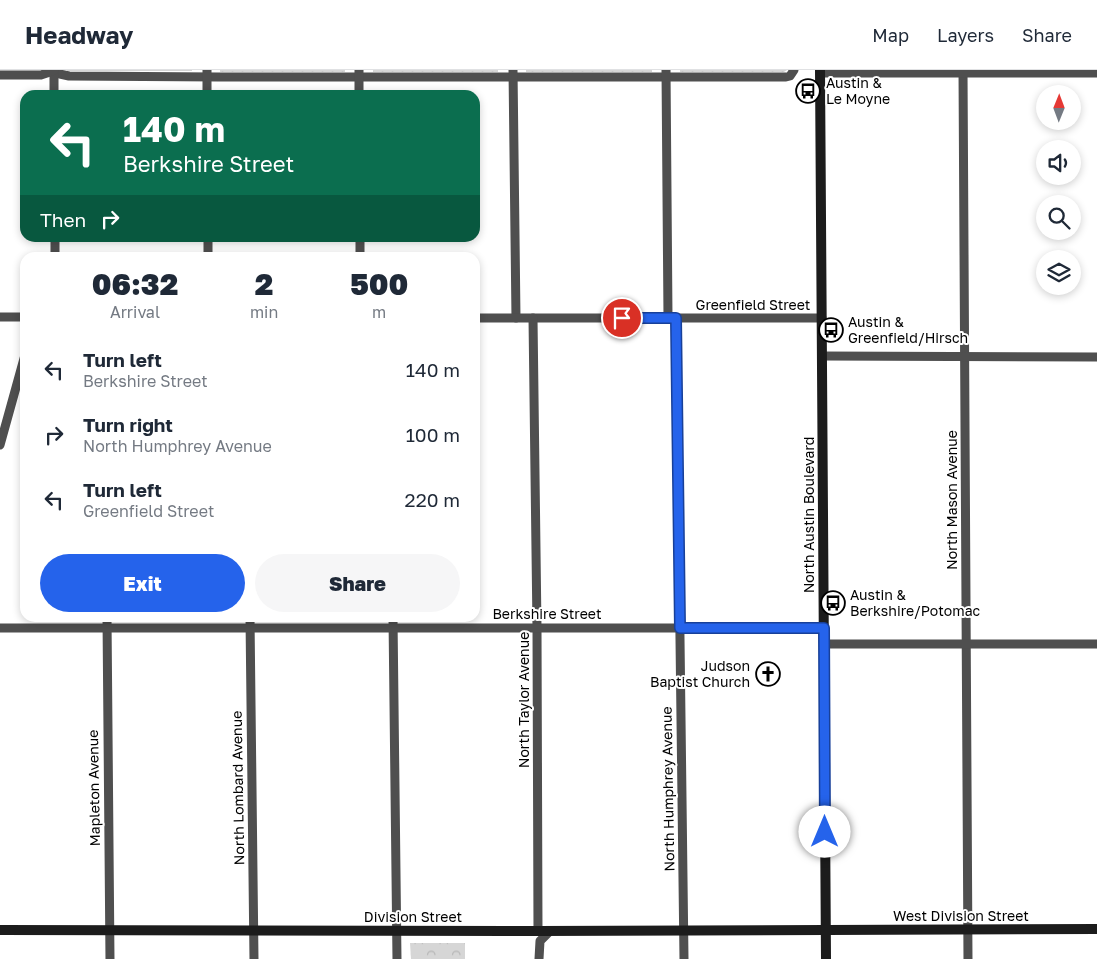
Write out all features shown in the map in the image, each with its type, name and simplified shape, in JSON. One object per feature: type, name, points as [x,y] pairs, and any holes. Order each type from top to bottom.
[{"type":"street","points":[[54,70],[69,76],[666,73],[786,77],[790,76],[794,70]]},
{"type":"street","points":[[0,75],[41,75],[54,70]]},
{"type":"street","points":[[54,70],[54,90]]},
{"type":"street","points":[[820,71],[1097,73]]},
{"type":"street","name":"North Austin Boulevard","points":[[820,71],[826,959]]},
{"type":"street","name":"North Mason Avenue","points":[[963,72],[968,959]]},
{"type":"street","name":"North Humphrey Avenue","points":[[666,73],[680,628],[684,959]]},
{"type":"street","points":[[207,74],[207,90]]},
{"type":"street","points":[[359,74],[359,90]]},
{"type":"street","points":[[514,74],[516,318]]},
{"type":"street","points":[[0,317],[20,317]]},
{"type":"street","name":"Greenfield Street","points":[[480,318],[822,318]]},
{"type":"street","name":"North Taylor Avenue","points":[[533,318],[538,931]]},
{"type":"street","points":[[822,356],[1097,357]]},
{"type":"street","points":[[0,445],[20,373]]},
{"type":"street","name":"Mapleton Avenue","points":[[106,622],[110,959]]},
{"type":"street","name":"North Lombard Avenue","points":[[250,622],[254,959]]},
{"type":"street","points":[[394,622],[396,959]]},
{"type":"street","name":"Berkshire Street","points":[[0,628],[824,628]]},
{"type":"street","points":[[824,644],[1097,644]]},
{"type":"street","name":"West Division Street","points":[[826,930],[1097,929]]},
{"type":"street","name":"Division Street","points":[[0,930],[826,930]]},
{"type":"street","points":[[539,959],[540,941],[550,931]]},
{"type":"green space","points":[[192,70],[192,71],[67,71]]},
{"type":"green space","points":[[220,70],[345,70],[345,72],[220,72]]},
{"type":"green space","points":[[373,70],[498,70],[498,72],[373,72]]},
{"type":"green space","points":[[526,70],[652,70],[652,72],[526,72]]},
{"type":"green space","points":[[680,70],[787,70],[784,72],[680,72]]},
{"type":"green space","points":[[410,943],[465,943],[465,959],[411,959]]},
{"type":"place","name":"Austin & Le Moyne","points":[[808,91]]},
{"type":"place","name":"Austin & Greenfield/Hirsch","points":[[831,330]]},
{"type":"place","name":"Austin & Berkshire/Potomac","points":[[833,603]]},
{"type":"place","name":"Judson Baptist Church","points":[[768,674]]},
{"type":"route","points":[[622,318],[676,318],[680,628],[824,628],[825,832]]}]
